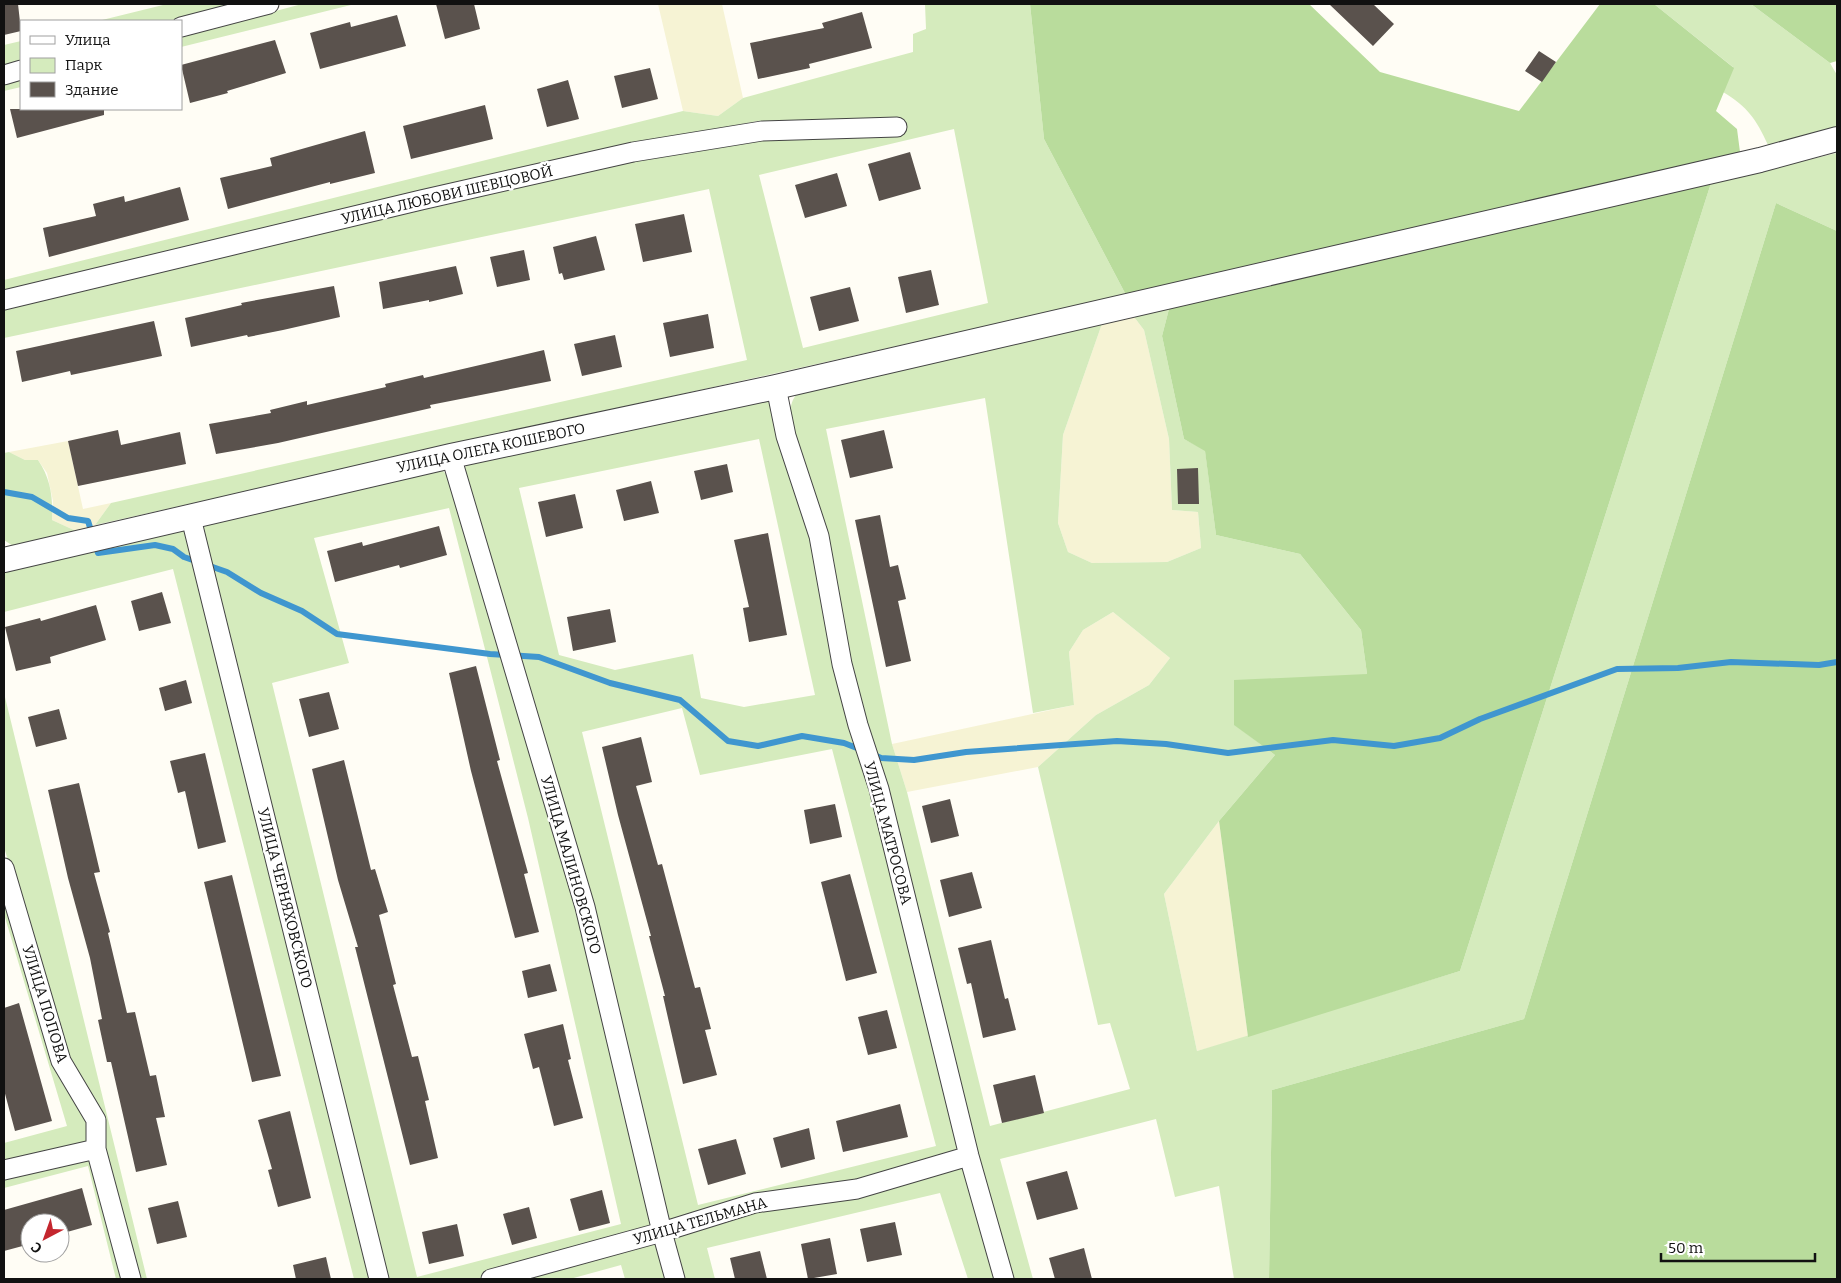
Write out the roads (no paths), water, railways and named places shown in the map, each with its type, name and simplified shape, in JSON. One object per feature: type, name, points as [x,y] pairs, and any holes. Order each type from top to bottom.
[{"type":"street","points":[[182,27],[269,4]]},
{"type":"street","points":[[4,75],[20,70]]},
{"type":"street","name":"УЛИЦА ЛЮБОВИ ШЕВЦОВОЙ","points":[[4,300],[411,202],[633,152],[762,131],[897,126]]},
{"type":"street","name":"УЛИЦА ОЛЕГА КОШЕВОГО","points":[[4,560],[451,456],[776,387],[978,338],[1760,160],[1837,139]]},
{"type":"street","name":"УЛИЦА МАТРОСОВА","points":[[776,387],[786,436],[819,536],[842,664],[858,725],[879,790],[969,1156],[1004,1279]]},
{"type":"street","name":"УЛИЦА МАЛИНОВСКОГО","points":[[451,456],[585,907],[662,1232],[675,1279]]},
{"type":"street","name":"УЛИЦА ЧЕРНЯХОВСКОГО","points":[[191,518],[379,1279]]},
{"type":"street","name":"УЛИЦА ПОПОВА","points":[[4,868],[61,1061],[96,1120],[96,1149],[131,1279]]},
{"type":"street","points":[[4,1170],[96,1149]]},
{"type":"street","name":"УЛИЦА ТЕЛЬМАНА","points":[[491,1279],[662,1232],[754,1203],[857,1189],[969,1156]]},
{"type":"waterway","points":[[4,492],[32,497],[68,518],[88,521],[98,553],[155,545],[173,549],[184,557],[227,572],[261,593],[302,611],[337,634],[490,654],[539,657],[610,683],[680,700],[728,741],[758,746],[802,736],[844,743],[862,750]]},
{"type":"waterway","points":[[872,754],[881,758],[914,760],[966,752],[1117,741],[1166,744],[1228,753],[1333,740],[1394,746],[1440,738],[1480,719],[1617,669],[1678,668],[1731,662],[1819,665],[1837,662]]}]
